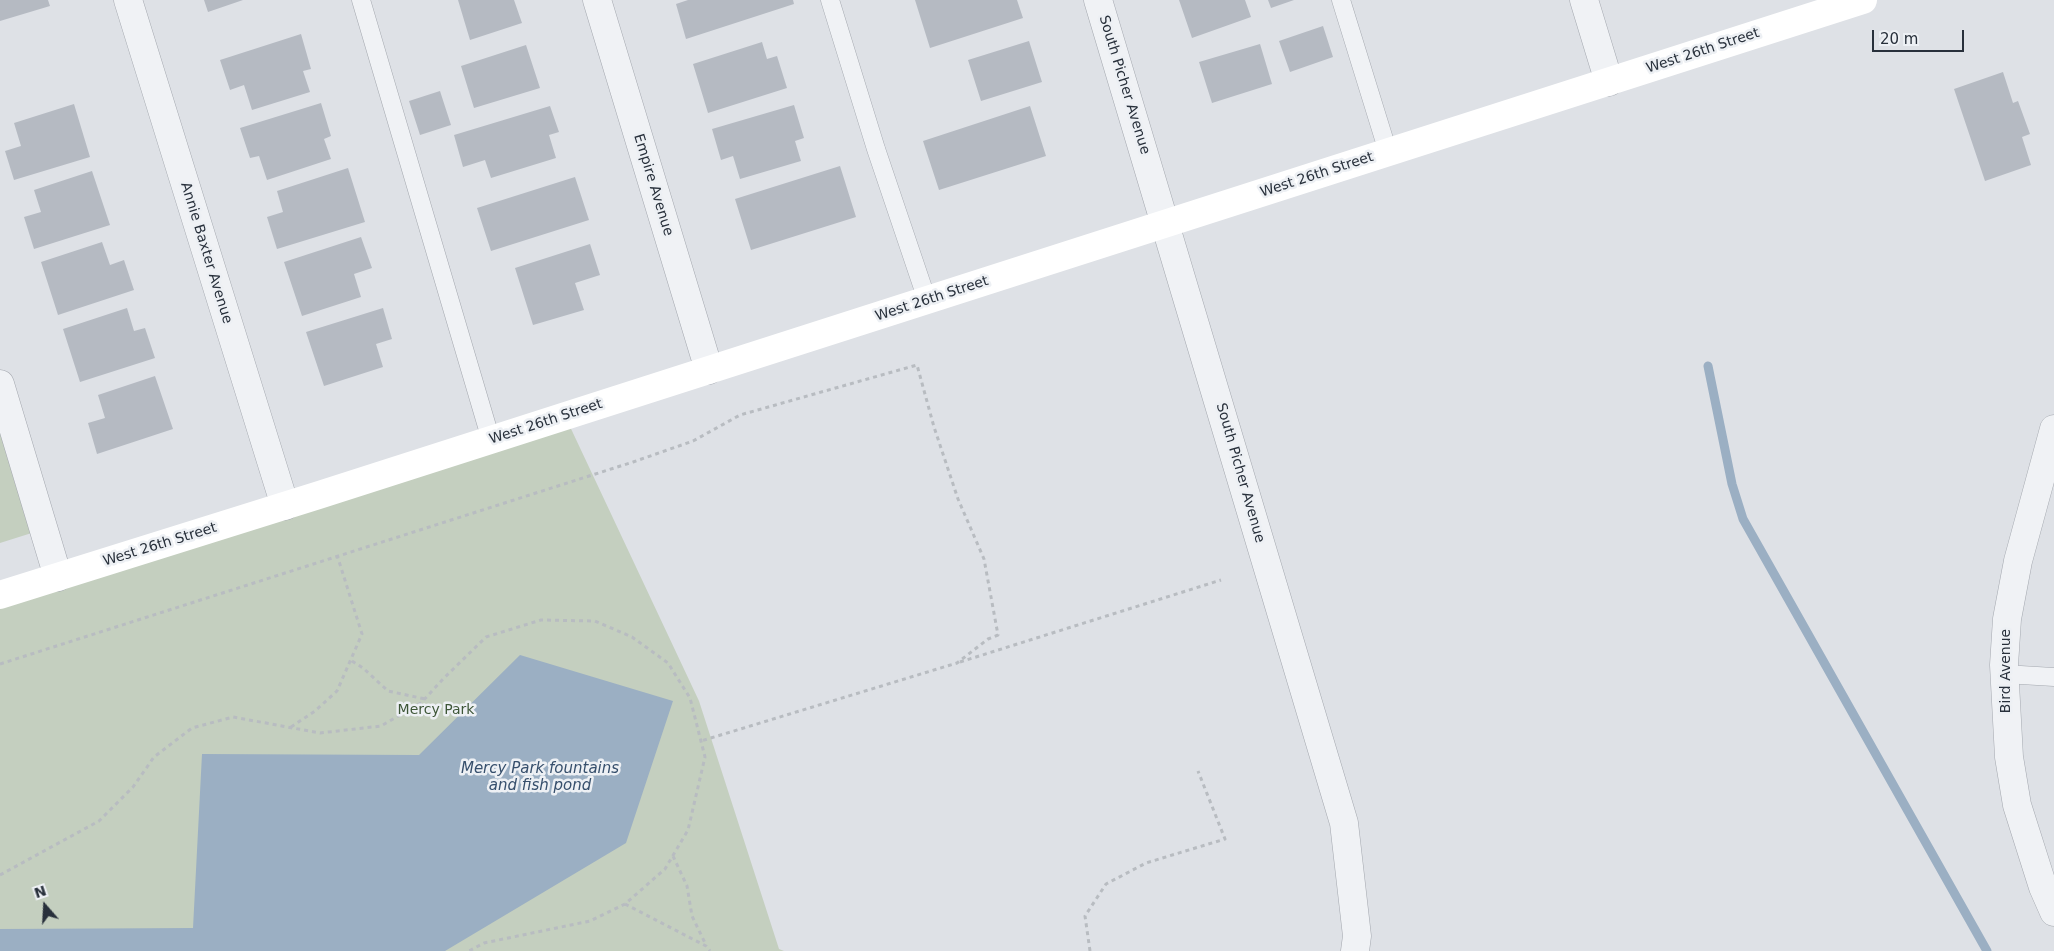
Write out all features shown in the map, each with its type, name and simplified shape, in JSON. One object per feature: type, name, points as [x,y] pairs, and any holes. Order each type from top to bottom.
[{"type":"main road","name":"West 26th Street","points":[[0,595],[285,506],[1609,82],[1823,6],[1863,0]]},
{"type":"street","name":"Annie Baxter Avenue","points":[[128,0],[285,506]]},
{"type":"street","name":"Empire Avenue","points":[[597,0],[710,370]]},
{"type":"street","name":"South Picher Avenue","points":[[1098,0],[1344,823],[1357,936],[1354,951]]},
{"type":"street","points":[[1584,0],[1609,82]]},
{"type":"street","points":[[0,384],[58,577]]},
{"type":"street","name":"Bird Avenue","points":[[2054,429],[2018,561],[2007,619],[2004,674],[2009,757],[2017,805],[2043,887],[2054,912]]},
{"type":"lane","points":[[361,0],[491,440]]},
{"type":"lane","points":[[830,0],[876,149],[927,300]]},
{"type":"lane","points":[[1341,0],[1388,152]]},
{"type":"lane","points":[[2004,674],[2054,676]]},
{"type":"path","points":[[0,664],[684,444],[740,415],[917,364],[934,427],[958,500],[984,559],[998,635],[988,639],[957,663]]},
{"type":"path","points":[[290,728],[315,711],[338,691],[352,662],[362,634],[337,555]]},
{"type":"path","points":[[701,741],[1221,580]]},
{"type":"path","points":[[0,876],[99,821],[133,787],[154,757],[192,728],[233,717],[320,733],[381,726],[424,699],[442,678],[486,638],[541,620],[595,621],[632,637],[668,663],[690,698],[705,757],[688,830],[665,869],[624,904],[590,921],[484,943],[469,951]]},
{"type":"path","points":[[352,662],[363,668],[388,691],[424,699]]},
{"type":"path","points":[[1090,951],[1085,916],[1106,884],[1146,863],[1225,840],[1198,771]]},
{"type":"path","points":[[673,855],[687,886],[692,916],[710,951]]},
{"type":"path","points":[[624,904],[706,946]]},
{"type":"green space","points":[[0,411],[38,531],[0,543]]},
{"type":"green space","name":"Mercy Park","points":[[565,416],[699,701],[779,949],[784,951],[0,951],[0,593]]},
{"type":"water","name":"Mercy Park fountains and fish pond","points":[[520,655],[673,701],[626,843],[445,951],[0,951],[0,929],[193,928],[202,754],[419,755]]},
{"type":"building","points":[[0,0],[48,0],[50,6],[0,21]]},
{"type":"building","points":[[204,0],[243,0],[208,12]]},
{"type":"building","points":[[458,0],[514,0],[522,23],[470,40]]},
{"type":"building","points":[[688,0],[793,0],[794,4],[686,39],[676,4]]},
{"type":"building","points":[[915,0],[1017,0],[1023,18],[930,48]]},
{"type":"building","points":[[1179,0],[1245,0],[1251,17],[1192,38]]},
{"type":"building","points":[[1268,0],[1294,0],[1271,8]]},
{"type":"building","points":[[1323,26],[1333,57],[1290,72],[1279,41]]},
{"type":"building","points":[[301,34],[311,69],[303,71],[310,92],[252,110],[244,85],[230,90],[220,60]]},
{"type":"building","points":[[1029,41],[1042,82],[981,101],[968,60]]},
{"type":"building","points":[[762,42],[767,59],[777,56],[787,88],[708,113],[693,64]]},
{"type":"building","points":[[1260,44],[1272,84],[1212,103],[1199,62]]},
{"type":"building","points":[[526,45],[540,88],[474,108],[461,66]]},
{"type":"building","points":[[2003,72],[2013,103],[2018,101],[2030,134],[2022,137],[2031,165],[1985,181],[1954,89]]},
{"type":"building","points":[[440,91],[451,125],[420,135],[409,101]]},
{"type":"building","points":[[321,103],[331,136],[324,139],[331,159],[267,180],[259,156],[250,158],[240,128]]},
{"type":"building","points":[[74,104],[90,157],[14,180],[5,151],[21,146],[14,123]]},
{"type":"building","points":[[794,105],[804,138],[795,141],[801,161],[740,179],[733,156],[721,160],[712,129]]},
{"type":"building","points":[[550,106],[559,132],[549,135],[556,158],[491,178],[485,160],[463,167],[454,135]]},
{"type":"building","points":[[1030,106],[1046,156],[939,190],[923,141]]},
{"type":"building","points":[[840,166],[856,217],[751,250],[735,199]]},
{"type":"building","points":[[348,168],[365,222],[277,249],[267,217],[283,212],[277,191]]},
{"type":"building","points":[[92,171],[110,225],[34,249],[24,217],[41,212],[34,190]]},
{"type":"building","points":[[575,177],[589,220],[491,251],[477,208]]},
{"type":"building","points":[[361,237],[372,268],[354,274],[361,297],[302,316],[284,262]]},
{"type":"building","points":[[102,242],[110,265],[124,260],[134,290],[58,315],[41,262]]},
{"type":"building","points":[[590,244],[600,275],[575,283],[584,310],[533,325],[515,268]]},
{"type":"building","points":[[127,308],[134,331],[145,328],[155,358],[80,382],[63,329]]},
{"type":"building","points":[[383,308],[392,339],[376,344],[383,367],[324,386],[306,332]]},
{"type":"building","points":[[155,376],[173,429],[97,454],[88,423],[105,418],[98,395]]},
{"type":"waterway","points":[[1708,366],[1732,484],[1743,519],[1987,951]]}]
